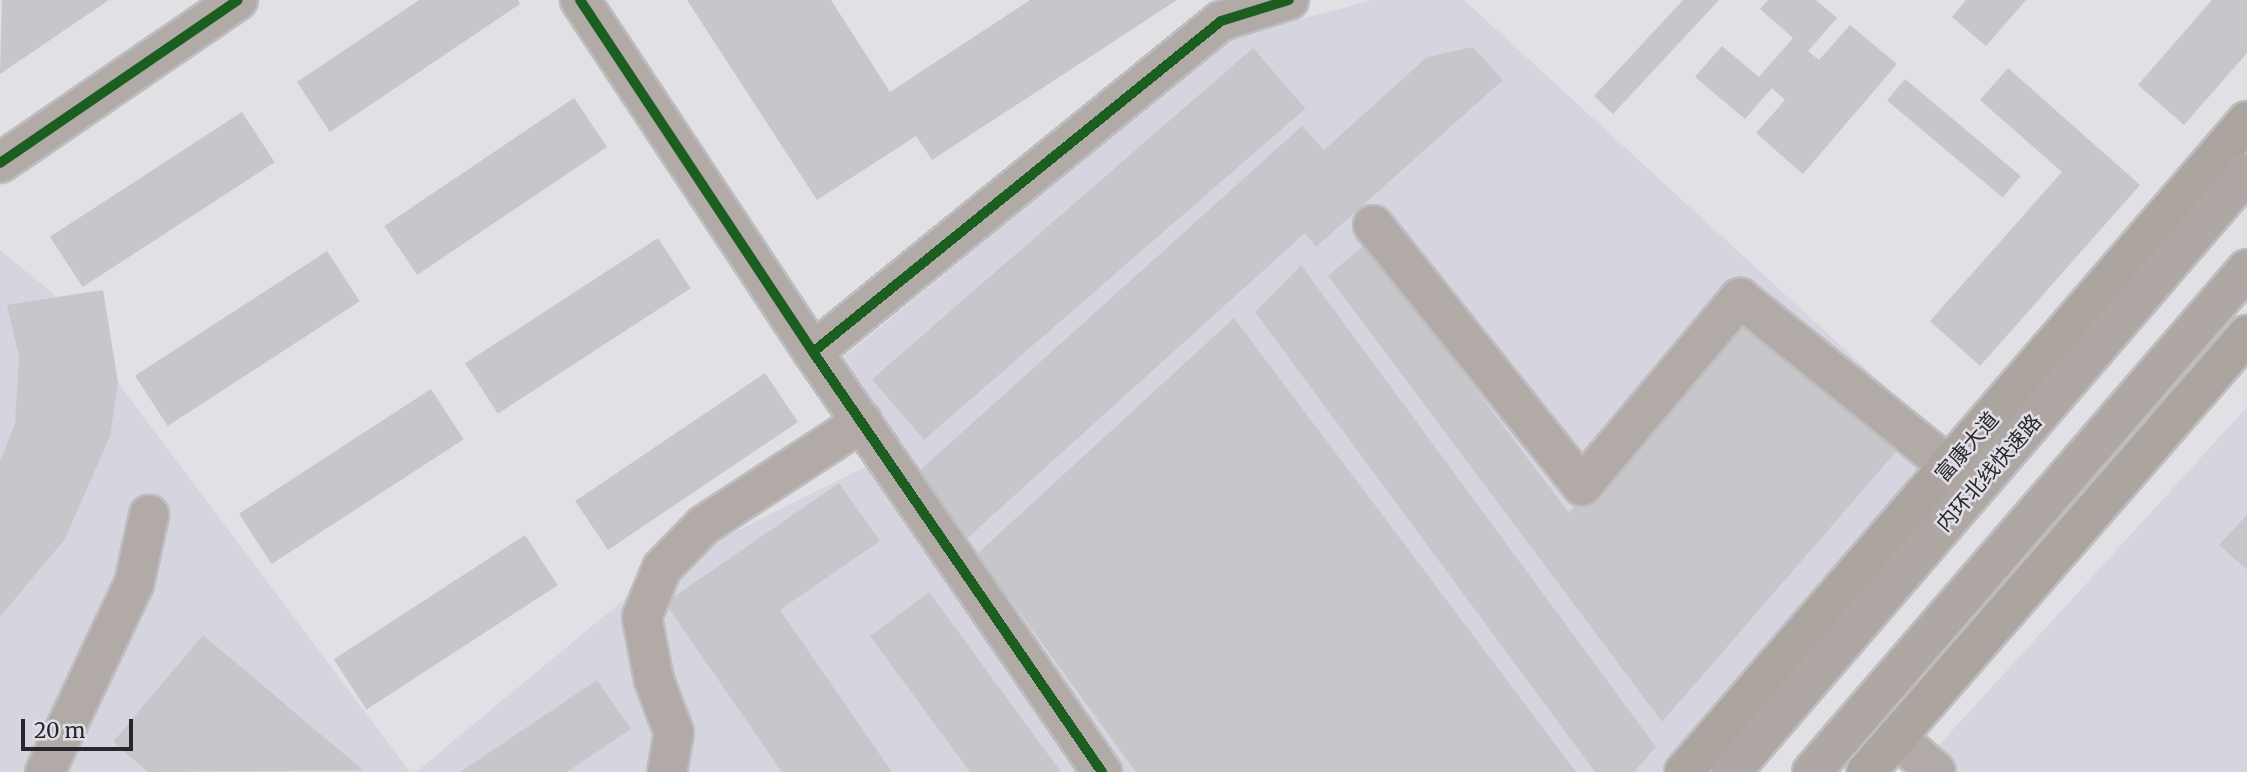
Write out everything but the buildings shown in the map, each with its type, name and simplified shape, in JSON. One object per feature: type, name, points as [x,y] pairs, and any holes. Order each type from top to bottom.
[{"type":"highway","name":"内环北线快速路","points":[[1731,772],[2247,173]]},
{"type":"highway","points":[[1812,772],[2247,269]]},
{"type":"main road","name":"富康大道","points":[[1684,772],[2247,121]]},
{"type":"main road","points":[[1866,772],[2247,335]]},
{"type":"street","points":[[0,163],[238,0]]},
{"type":"street","points":[[580,0],[813,352],[1102,772]]},
{"type":"street","points":[[813,352],[1221,21],[1289,0]]},
{"type":"street","points":[[1373,225],[1582,486],[1740,298],[1950,467]]},
{"type":"street","points":[[667,772],[674,733],[654,680],[642,617],[662,568],[704,525],[862,422]]},
{"type":"street","points":[[45,772],[134,584],[149,515]]},
{"type":"street","points":[[1896,737],[1936,772]]},
{"type":"shaded area","points":[[1373,0],[1464,0],[1947,443],[1672,772],[416,772],[662,568],[885,457],[827,371],[1231,38]]},
{"type":"shaded area","points":[[0,250],[57,297],[103,290],[118,383],[410,772],[0,772]]},
{"type":"shaded area","points":[[2247,407],[2247,772],[1947,772],[1929,756]]},
{"type":"cycle path","points":[[0,163],[238,0]]},
{"type":"cycle path","points":[[580,0],[813,352],[1102,772]]},
{"type":"cycle path","points":[[813,352],[1221,21],[1289,0]]}]
